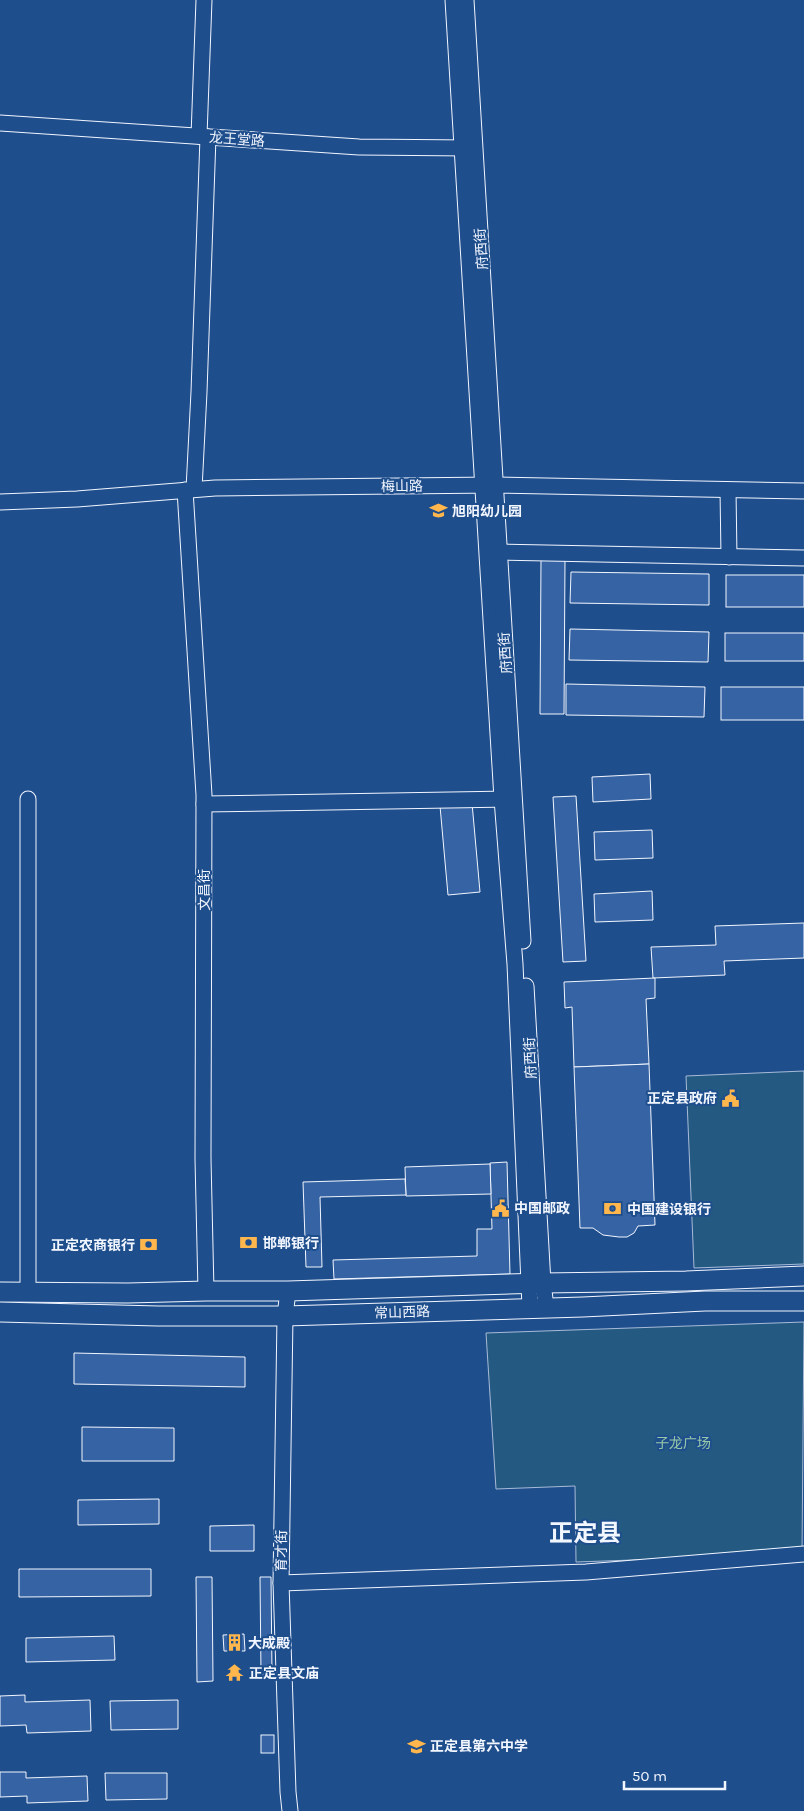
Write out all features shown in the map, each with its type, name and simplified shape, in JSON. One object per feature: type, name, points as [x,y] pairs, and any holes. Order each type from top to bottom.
[{"type":"main road","name":"常山西路","points":[[0,1292],[288,1291],[536,1283],[686,1281],[804,1276]]},
{"type":"main road","name":"常山西路","points":[[0,1312],[158,1316],[285,1316],[584,1307],[705,1301],[804,1301]]},
{"type":"street","name":"文昌街","points":[[204,0],[204,136],[199,392],[189,490],[204,804],[203,1158],[206,1291]]},
{"type":"street","points":[[204,804],[508,799],[468,148],[453,0]]},
{"type":"street","points":[[466,0],[468,148]]},
{"type":"street","name":"龙王堂路","points":[[0,123],[359,147],[468,148]]},
{"type":"street","name":"梅山路","points":[[0,502],[77,499],[189,490],[489,485],[804,491]]},
{"type":"street","name":"府西街","points":[[489,485],[499,552],[508,799],[538,1307]]},
{"type":"street","points":[[728,490],[729,557]]},
{"type":"street","points":[[499,552],[804,558]]},
{"type":"street","points":[[28,799],[28,1292]]},
{"type":"street","name":"育才街","points":[[288,1291],[285,1316],[281,1583],[290,1811]]},
{"type":"street","points":[[281,1583],[586,1572],[804,1554]]},
{"type":"green space","points":[[804,1071],[804,1264],[694,1268],[686,1076]]},
{"type":"green space","name":"子龙广场","points":[[804,1322],[802,1554],[576,1562],[575,1486],[496,1489],[486,1333]]},
{"type":"building","points":[[541,559],[565,559],[564,714],[540,714]]},
{"type":"building","points":[[571,572],[709,574],[709,605],[570,603]]},
{"type":"building","points":[[726,575],[804,575],[804,607],[726,607]]},
{"type":"building","points":[[570,629],[709,632],[708,662],[569,660]]},
{"type":"building","points":[[725,633],[804,633],[804,661],[725,661]]},
{"type":"building","points":[[566,684],[705,687],[704,717],[566,715]]},
{"type":"building","points":[[721,687],[804,687],[804,720],[721,720]]},
{"type":"building","points":[[650,774],[651,799],[593,802],[592,777]]},
{"type":"building","points":[[576,796],[586,961],[563,962],[553,797]]},
{"type":"building","points":[[472,803],[480,892],[448,895],[440,806]]},
{"type":"building","points":[[652,830],[653,858],[595,860],[594,832]]},
{"type":"building","points":[[652,891],[653,920],[595,922],[594,894]]},
{"type":"building","points":[[804,923],[804,958],[724,961],[725,975],[653,978],[651,947],[716,945],[715,926]]},
{"type":"building","points":[[655,978],[655,998],[646,999],[649,1064],[574,1067],[572,1007],[565,1008],[564,982]]},
{"type":"building","points":[[649,1064],[655,1225],[638,1226],[634,1233],[627,1237],[603,1235],[593,1228],[580,1228],[574,1067]]},
{"type":"building","points":[[507,1162],[510,1274],[334,1279],[333,1260],[477,1256],[477,1229],[492,1229],[490,1163]]},
{"type":"building","points":[[490,1164],[491,1194],[406,1196],[405,1167]]},
{"type":"building","points":[[405,1179],[406,1195],[320,1197],[322,1267],[306,1267],[303,1182]]},
{"type":"building","points":[[74,1353],[245,1357],[245,1387],[74,1384]]},
{"type":"building","points":[[82,1427],[174,1428],[174,1461],[82,1461]]},
{"type":"building","points":[[159,1499],[159,1524],[78,1525],[78,1500]]},
{"type":"building","points":[[254,1525],[254,1551],[210,1551],[210,1526]]},
{"type":"building","points":[[19,1569],[151,1569],[151,1596],[19,1597]]},
{"type":"building","points":[[196,1577],[212,1577],[213,1681],[197,1682]]},
{"type":"building","points":[[260,1577],[271,1577],[272,1675],[261,1675]]},
{"type":"building","name":"大成殿","points":[[244,1634],[245,1651],[224,1651],[223,1635]]},
{"type":"building","points":[[114,1636],[115,1660],[26,1662],[26,1638]]},
{"type":"building","points":[[25,1695],[25,1702],[90,1700],[91,1731],[27,1733],[26,1725],[0,1726],[0,1696]]},
{"type":"building","points":[[178,1700],[178,1729],[111,1730],[110,1701]]},
{"type":"building","points":[[261,1735],[274,1735],[274,1753],[261,1753]]},
{"type":"building","points":[[0,1772],[26,1772],[26,1778],[87,1776],[88,1801],[27,1803],[27,1796],[0,1797]]},
{"type":"building","points":[[105,1773],[167,1773],[167,1799],[106,1800]]},
{"type":"place","name":"旭阳幼儿园","points":[[438,511]]},
{"type":"place","name":"正定县政府","points":[[731,1098]]},
{"type":"place","name":"中国邮政","points":[[500,1208]]},
{"type":"place","name":"中国建设银行","points":[[613,1209]]},
{"type":"place","name":"邯郸银行","points":[[249,1243]]},
{"type":"place","name":"正定农商银行","points":[[149,1245]]},
{"type":"place","name":"大成殿","points":[[234,1643]]},
{"type":"place","name":"正定县文庙","points":[[235,1673]]},
{"type":"place","name":"正定县第六中学","points":[[416,1746]]},
{"type":"district","name":"正定县","points":[[585,1533]]}]
